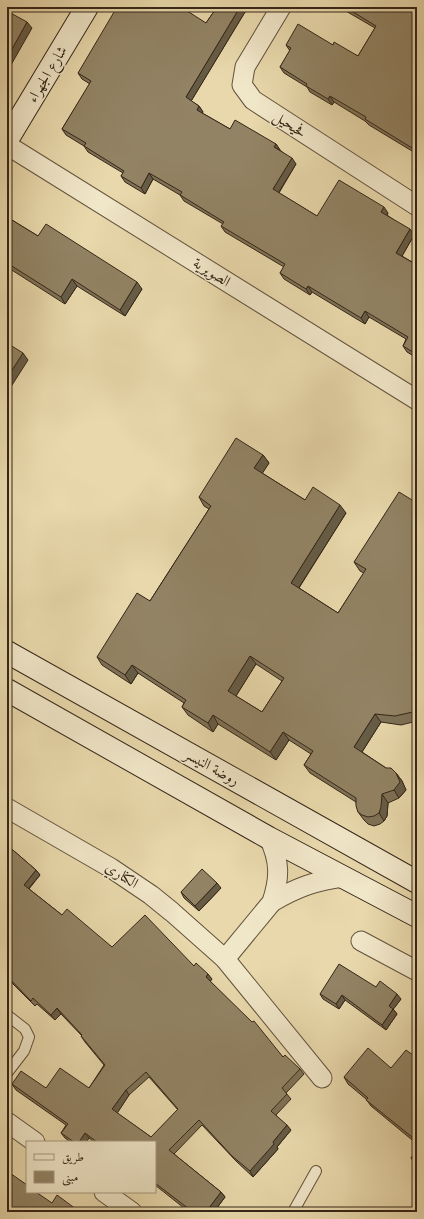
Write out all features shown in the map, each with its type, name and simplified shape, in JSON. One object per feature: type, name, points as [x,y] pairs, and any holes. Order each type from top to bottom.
[{"type":"street","name":"شارع الجهراء","points":[[7,140],[87,7]]},
{"type":"street","name":"فحيحيل","points":[[281,7],[245,67],[242,85],[253,100],[417,206]]},
{"type":"street","name":"الصويرية","points":[[7,145],[417,400]]},
{"type":"street","name":"روضة النيسر","points":[[7,652],[417,882]]},
{"type":"street","points":[[7,690],[269,838],[417,916]]},
{"type":"street","name":"الكناري","points":[[7,808],[111,868],[151,895],[172,912],[224,959],[322,1078]]},
{"type":"street","points":[[269,838],[277,859],[278,870],[278,881],[272,902]]},
{"type":"street","points":[[224,959],[272,902],[289,892],[307,885],[326,879],[345,878]]},
{"type":"street","points":[[361,941],[417,971]]},
{"type":"street","points":[[7,1122],[34,1141]]},
{"type":"street","points":[[105,1193],[132,1212]]},
{"type":"lane","points":[[7,1015],[25,1029],[29,1037],[24,1051],[7,1073]]},
{"type":"lane","points":[[293,1212],[316,1171]]},
{"type":"building","points":[[117,7],[181,7],[206,23],[217,7],[240,7],[186,97],[199,106],[197,110],[230,129],[235,120],[276,144],[274,147],[292,158],[273,189],[317,216],[339,180],[384,207],[381,212],[410,229],[396,253],[417,265],[417,354],[403,346],[408,337],[365,311],[361,318],[308,286],[306,289],[280,273],[285,264],[221,226],[224,222],[180,195],[182,192],[149,173],[141,188],[121,176],[124,171],[84,146],[86,143],[62,129],[91,81],[78,73]]},
{"type":"building","points":[[345,7],[417,7],[417,151],[365,119],[366,117],[330,96],[328,99],[306,86],[307,84],[280,67],[291,48],[286,45],[298,24],[333,45],[334,42],[358,56],[376,26]]},
{"type":"building","points":[[7,11],[27,22],[7,58]]},
{"type":"building","points":[[7,217],[38,236],[46,224],[137,282],[120,310],[72,279],[61,297],[7,263]]},
{"type":"building","points":[[7,343],[23,353],[7,378]]},
{"type":"building","points":[[236,438],[263,455],[254,468],[305,500],[313,487],[340,505],[291,583],[338,613],[366,569],[354,562],[399,492],[417,503],[417,648],[412,655],[417,664],[417,711],[395,716],[375,714],[354,747],[386,768],[391,768],[396,773],[400,782],[394,790],[382,794],[379,813],[374,816],[368,817],[362,815],[358,812],[356,798],[304,765],[313,751],[283,732],[270,752],[213,715],[208,723],[182,707],[186,700],[132,665],[125,675],[97,657],[137,593],[150,601],[211,506],[199,497]],"holes":[[[250,656],[284,678],[262,712],[228,691]]]},
{"type":"building","points":[[7,845],[36,870],[24,885],[62,915],[67,909],[112,947],[145,915],[194,966],[196,963],[208,974],[206,977],[252,1022],[254,1021],[283,1057],[285,1055],[300,1069],[282,1088],[287,1094],[271,1111],[287,1125],[273,1142],[274,1144],[250,1171],[232,1156],[199,1120],[169,1150],[221,1192],[206,1212],[193,1212],[156,1184],[156,1141],[96,1141],[85,1133],[80,1141],[73,1141],[61,1133],[68,1124],[12,1084],[21,1071],[46,1088],[60,1068],[89,1088],[105,1065],[81,1036],[82,1035],[57,1008],[51,1015],[33,998],[31,1001],[9,978],[8,979]],"holes":[[[146,1072],[178,1109],[151,1137],[112,1109],[126,1090]]]},
{"type":"building","points":[[202,869],[217,883],[195,906],[181,892]]},
{"type":"building","points":[[339,964],[376,987],[380,981],[397,994],[389,1006],[393,1009],[382,1025],[342,995],[336,1004],[320,994]]},
{"type":"building","points":[[368,1048],[391,1068],[406,1050],[417,1058],[417,1141],[366,1100],[368,1098],[344,1077]]},
{"type":"building","points":[[417,1150],[417,1163],[411,1158]]},
{"type":"building","points":[[7,1171],[26,1184],[26,1193],[37,1193],[52,1203],[57,1195],[80,1212],[7,1212]]}]
